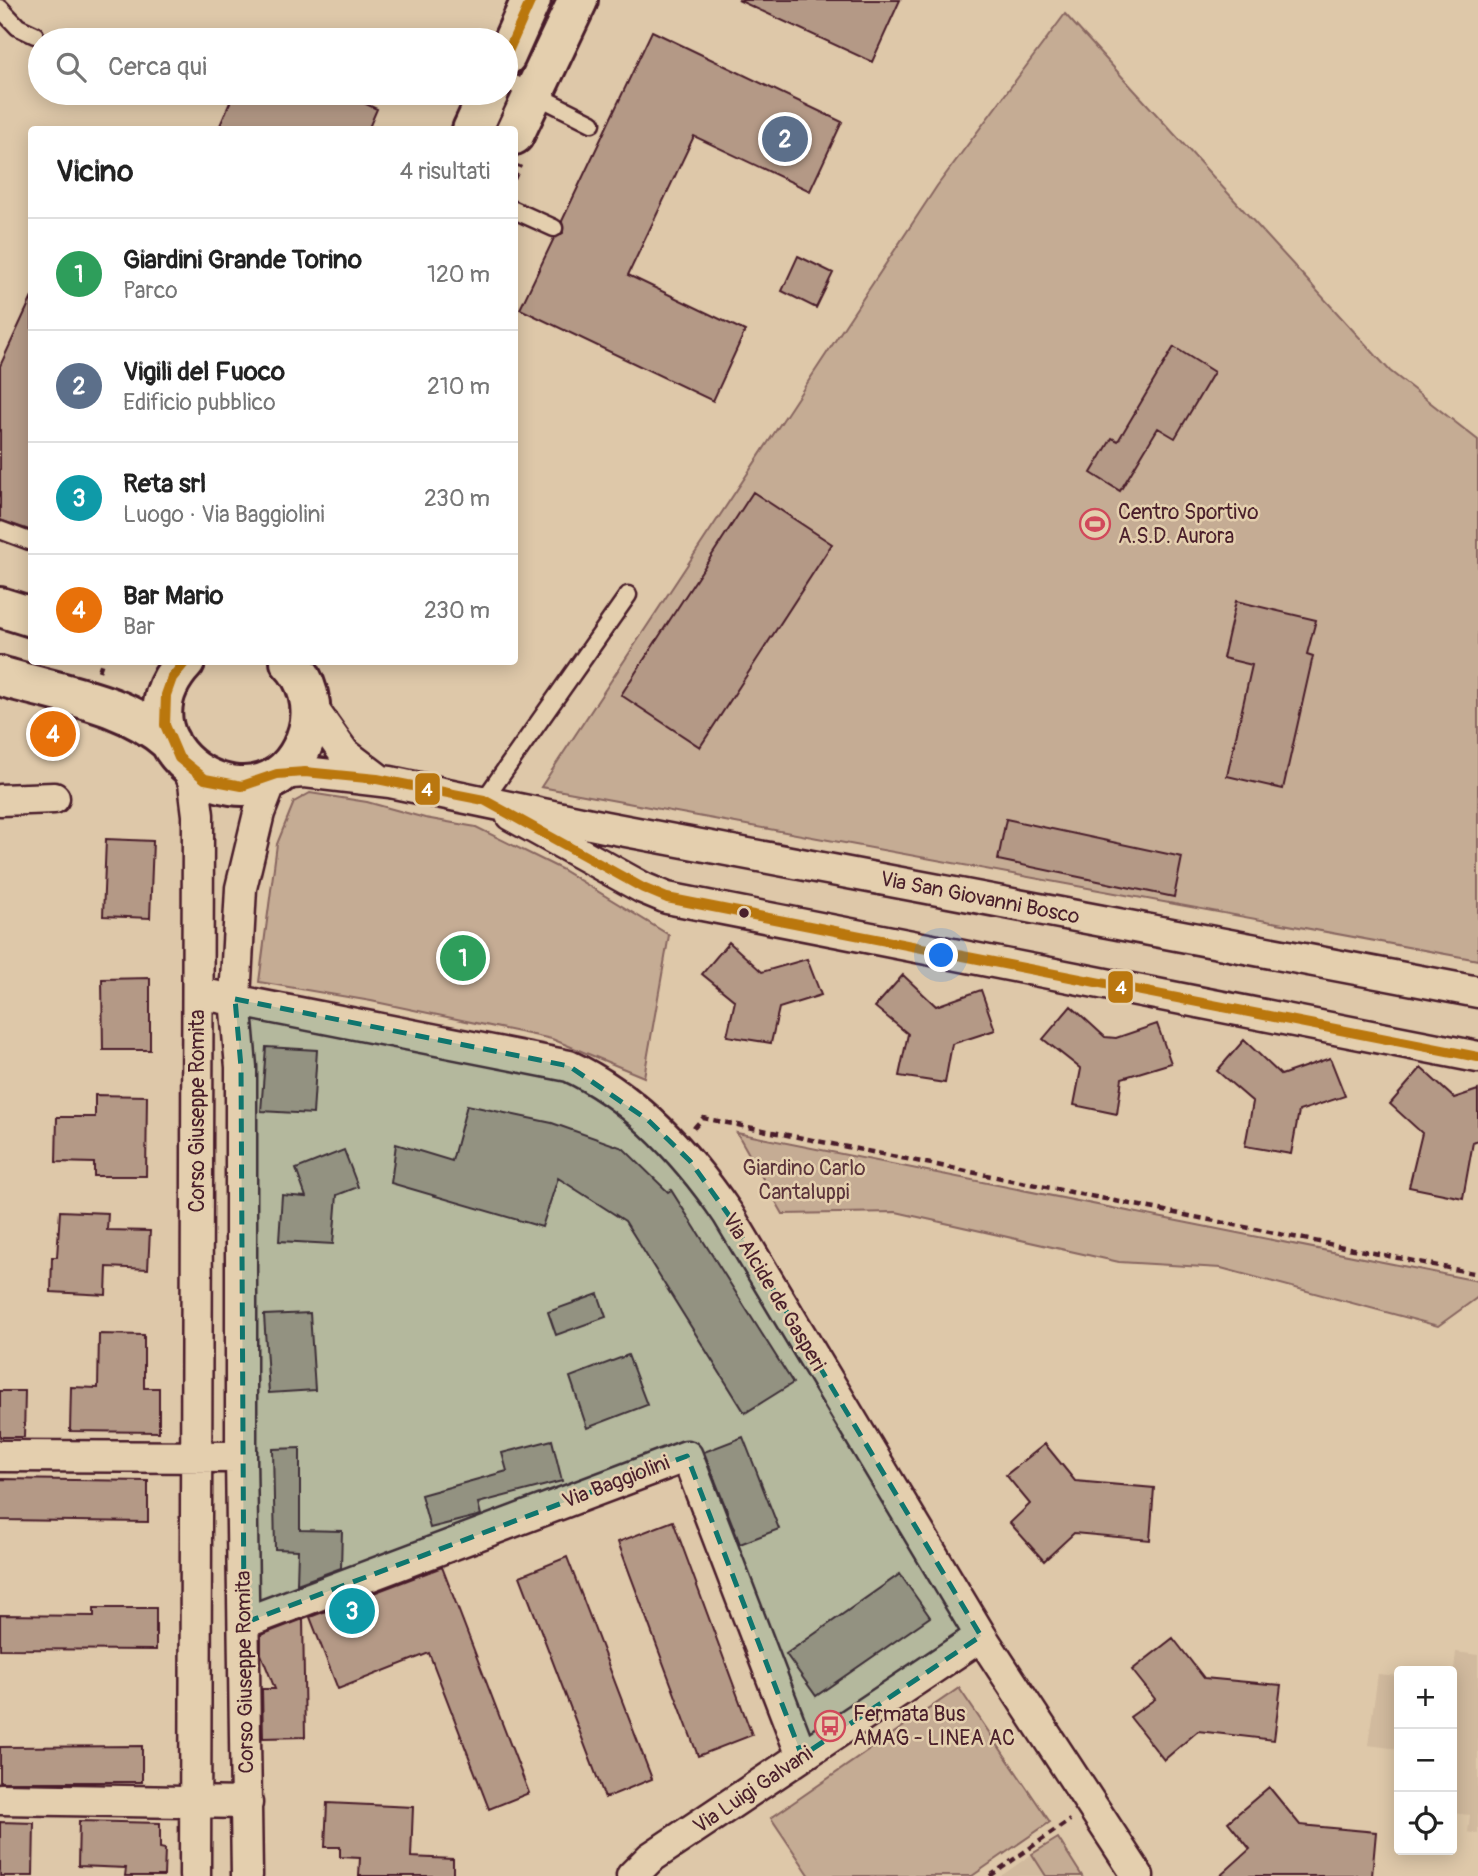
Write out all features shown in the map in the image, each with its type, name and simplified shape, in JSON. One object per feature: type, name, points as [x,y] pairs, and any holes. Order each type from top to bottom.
[{"type":"main road","points":[[518,29],[531,0]]},
{"type":"main road","points":[[520,87],[578,0]]},
{"type":"main road","points":[[474,126],[483,105]]},
{"type":"main road","points":[[515,126],[518,105]]},
{"type":"main road","points":[[0,607],[28,616]]},
{"type":"main road","points":[[178,754],[165,725],[165,701],[172,678],[183,665]]},
{"type":"main road","points":[[0,676],[121,710],[148,724],[205,779],[226,786],[253,785],[275,776],[293,760],[305,742],[310,726],[310,705],[304,684],[293,665]]},
{"type":"street","points":[[310,705],[328,734],[350,760],[369,774],[390,782]]},
{"type":"street","name":"Corso Giuseppe Romita","points":[[178,754],[194,783],[198,815],[195,1876]]},
{"type":"street","points":[[275,776],[306,772],[390,782]]},
{"type":"street","name":"Corso Giuseppe Romita","points":[[247,1876],[241,1457],[241,1067],[235,999],[241,887],[259,813],[275,776]]},
{"type":"street","name":"Via San Giovanni Bosco","points":[[390,782],[605,827],[1478,992]]},
{"type":"street","points":[[0,800],[54,798]]},
{"type":"street","name":"Via San Giovanni Bosco","points":[[484,800],[643,888],[667,898],[1478,1057]]},
{"type":"street","name":"Via Alcide de Gasperi","points":[[198,993],[569,1066],[617,1096],[677,1147],[728,1214],[981,1636],[1138,1876]]},
{"type":"street","points":[[0,1456],[241,1457]]},
{"type":"street","name":"Via Baggiolini","points":[[244,1623],[687,1456],[802,1756]]},
{"type":"street","name":"Via Luigi Galvani","points":[[632,1876],[650,1858],[981,1636]]},
{"type":"street","points":[[0,1799],[196,1803]]},
{"type":"street","name":"Corso Giuseppe Romita","points":[[196,1803],[247,1804]]},
{"type":"lane","points":[[0,8],[18,27],[28,31]]},
{"type":"lane","points":[[520,87],[592,123]]},
{"type":"lane","points":[[518,212],[554,228]]},
{"type":"lane","points":[[0,530],[28,540]]},
{"type":"lane","points":[[484,800],[628,595]]},
{"type":"path","points":[[677,1147],[703,1118],[1478,1274]]},
{"type":"path","points":[[990,1876],[1091,1805]]},
{"type":"highlighted area","points":[[235,999],[569,1066],[648,1120],[690,1161],[728,1214],[981,1636],[802,1756],[687,1456],[244,1623],[241,1067]]},
{"type":"shaded area","points":[[1456,1652],[1478,1655],[1478,1834],[1468,1832],[1470,1815],[1457,1814],[1457,1666],[1454,1666]]},
{"type":"shaded area","points":[[1378,1674],[1394,1676],[1394,1748],[1368,1745]]},
{"type":"shaded area","points":[[1032,1854],[1046,1876],[1001,1876]]},
{"type":"green space","name":"Centro Sportivo A.S.D. Aurora","points":[[1065,14],[1390,371],[1478,440],[1478,960],[541,787],[937,186]]},
{"type":"green space","points":[[310,793],[367,802],[425,818],[476,827],[561,869],[669,935],[644,1077],[552,1039],[371,1001],[259,982],[277,844],[294,802]]},
{"type":"green space","name":"Giardino Carlo Cantaluppi","points":[[737,1133],[1478,1281],[1478,1297],[1438,1326],[1221,1268],[1119,1262],[896,1212],[783,1214]]},
{"type":"green space","points":[[959,1688],[1050,1822],[972,1876],[810,1876],[771,1818]]},
{"type":"green space","points":[[1058,1838],[1082,1876],[1046,1876],[1032,1854]]},
{"type":"building","points":[[738,0],[900,0],[872,62]]},
{"type":"building","points":[[652,31],[842,122],[810,191],[694,136],[628,275],[745,331],[713,401],[520,309],[554,238],[563,233],[562,221]]},
{"type":"building","points":[[229,105],[368,105],[377,109],[370,126],[220,126]]},
{"type":"building","points":[[798,256],[833,273],[816,308],[782,291]]},
{"type":"building","points":[[28,306],[28,530],[0,520],[0,366]]},
{"type":"building","points":[[1174,347],[1214,372],[1175,438],[1158,428],[1120,491],[1091,473],[1112,438],[1118,441]]},
{"type":"building","points":[[753,492],[832,544],[700,747],[621,695]]},
{"type":"building","points":[[1236,601],[1316,620],[1307,654],[1313,656],[1283,789],[1227,776],[1252,665],[1223,658]]},
{"type":"building","points":[[1006,819],[1182,857],[1174,897],[998,860]]},
{"type":"building","points":[[106,839],[153,841],[150,918],[103,916]]},
{"type":"building","points":[[729,942],[762,972],[807,959],[821,995],[779,1008],[771,1043],[727,1036],[735,1001],[702,974]]},
{"type":"building","points":[[903,975],[936,1006],[981,990],[995,1030],[952,1044],[945,1083],[899,1076],[908,1034],[875,1007]]},
{"type":"building","points":[[150,978],[150,1050],[103,1050],[102,979]]},
{"type":"building","points":[[1071,1006],[1105,1037],[1116,1038],[1157,1024],[1171,1063],[1122,1078],[1117,1114],[1074,1105],[1081,1069],[1043,1039]]},
{"type":"building","points":[[1244,1040],[1281,1075],[1330,1058],[1345,1096],[1299,1111],[1291,1154],[1245,1146],[1253,1102],[1217,1071]]},
{"type":"building","points":[[266,1047],[317,1050],[313,1114],[261,1111]]},
{"type":"building","points":[[1421,1068],[1454,1098],[1478,1090],[1478,1140],[1473,1142],[1463,1198],[1409,1187],[1422,1133],[1390,1104]]},
{"type":"building","points":[[95,1095],[147,1096],[146,1176],[94,1176],[94,1163],[56,1162],[57,1117],[95,1117]]},
{"type":"building","points":[[467,1105],[552,1123],[623,1148],[668,1192],[671,1190],[793,1383],[745,1413],[625,1221],[558,1178],[542,1227],[391,1183],[396,1144],[452,1161]]},
{"type":"building","points":[[344,1150],[358,1187],[337,1195],[333,1244],[279,1241],[282,1195],[306,1197],[296,1169]]},
{"type":"building","points":[[60,1211],[108,1213],[107,1230],[150,1231],[148,1269],[107,1267],[106,1295],[51,1292],[52,1257],[57,1257]]},
{"type":"building","points":[[598,1294],[606,1317],[556,1335],[548,1312]]},
{"type":"building","points":[[310,1313],[315,1390],[269,1393],[264,1315]]},
{"type":"building","points":[[99,1334],[144,1335],[144,1388],[159,1388],[159,1432],[70,1431],[71,1387],[98,1388]]},
{"type":"building","points":[[628,1355],[647,1405],[587,1428],[570,1377]]},
{"type":"building","points":[[0,1391],[25,1391],[24,1437],[0,1437]]},
{"type":"building","points":[[743,1437],[779,1529],[740,1544],[704,1452]]},
{"type":"building","points":[[552,1440],[562,1481],[478,1503],[481,1515],[430,1528],[421,1495],[507,1471],[502,1453]]},
{"type":"building","points":[[1045,1444],[1075,1481],[1154,1488],[1150,1540],[1074,1533],[1044,1561],[1010,1523],[1030,1504],[1006,1475]]},
{"type":"building","points":[[300,1448],[300,1530],[342,1531],[341,1568],[297,1584],[298,1550],[275,1549],[273,1449]]},
{"type":"building","points":[[0,1479],[148,1481],[148,1522],[0,1520]]},
{"type":"building","points":[[673,1521],[752,1735],[698,1756],[618,1542]]},
{"type":"building","points":[[567,1557],[652,1779],[605,1798],[520,1576]]},
{"type":"building","points":[[442,1567],[529,1793],[489,1809],[429,1653],[338,1689],[310,1617]]},
{"type":"building","points":[[900,1574],[930,1617],[816,1696],[786,1654]]},
{"type":"building","points":[[94,1608],[156,1608],[156,1650],[0,1649],[0,1615],[94,1616]]},
{"type":"building","points":[[303,1619],[305,1737],[263,1738],[262,1689],[275,1689],[261,1654],[261,1635]]},
{"type":"building","points":[[1173,1638],[1204,1678],[1281,1685],[1274,1740],[1198,1731],[1164,1760],[1130,1717],[1155,1699],[1132,1670]]},
{"type":"building","points":[[142,1746],[142,1782],[0,1782],[0,1747]]},
{"type":"building","points":[[1269,1787],[1300,1825],[1376,1832],[1372,1876],[1220,1876],[1250,1849],[1228,1822]]},
{"type":"building","points":[[327,1803],[413,1807],[411,1857],[453,1859],[453,1876],[359,1876],[360,1858],[340,1857],[340,1847],[325,1847]]},
{"type":"building","points":[[79,1821],[160,1823],[160,1848],[165,1849],[164,1876],[125,1876],[126,1868],[78,1866]]},
{"type":"building","points":[[0,1822],[34,1823],[33,1876],[0,1876]]},
{"type":"transit line","name":"4","points":[[518,29],[531,0]]},
{"type":"transit line","name":"4","points":[[183,665],[172,678],[166,695],[165,725],[179,758],[205,779],[242,786],[277,774],[305,772],[377,779],[484,800],[643,888],[667,898],[1478,1057]]},
{"type":"place","name":"Vigili del Fuoco","points":[[785,139]]},
{"type":"place","name":"Centro Sportivo A.S.D. Aurora","points":[[1095,524]]},
{"type":"place","name":"Bar Mario","points":[[53,734]]},
{"type":"place","name":"Giardini Grande Torino","points":[[463,958]]},
{"type":"place","name":"Reta srl","points":[[352,1611]]},
{"type":"place","name":"Fermata Bus AMAG - LINEA AC","points":[[830,1726]]}]
